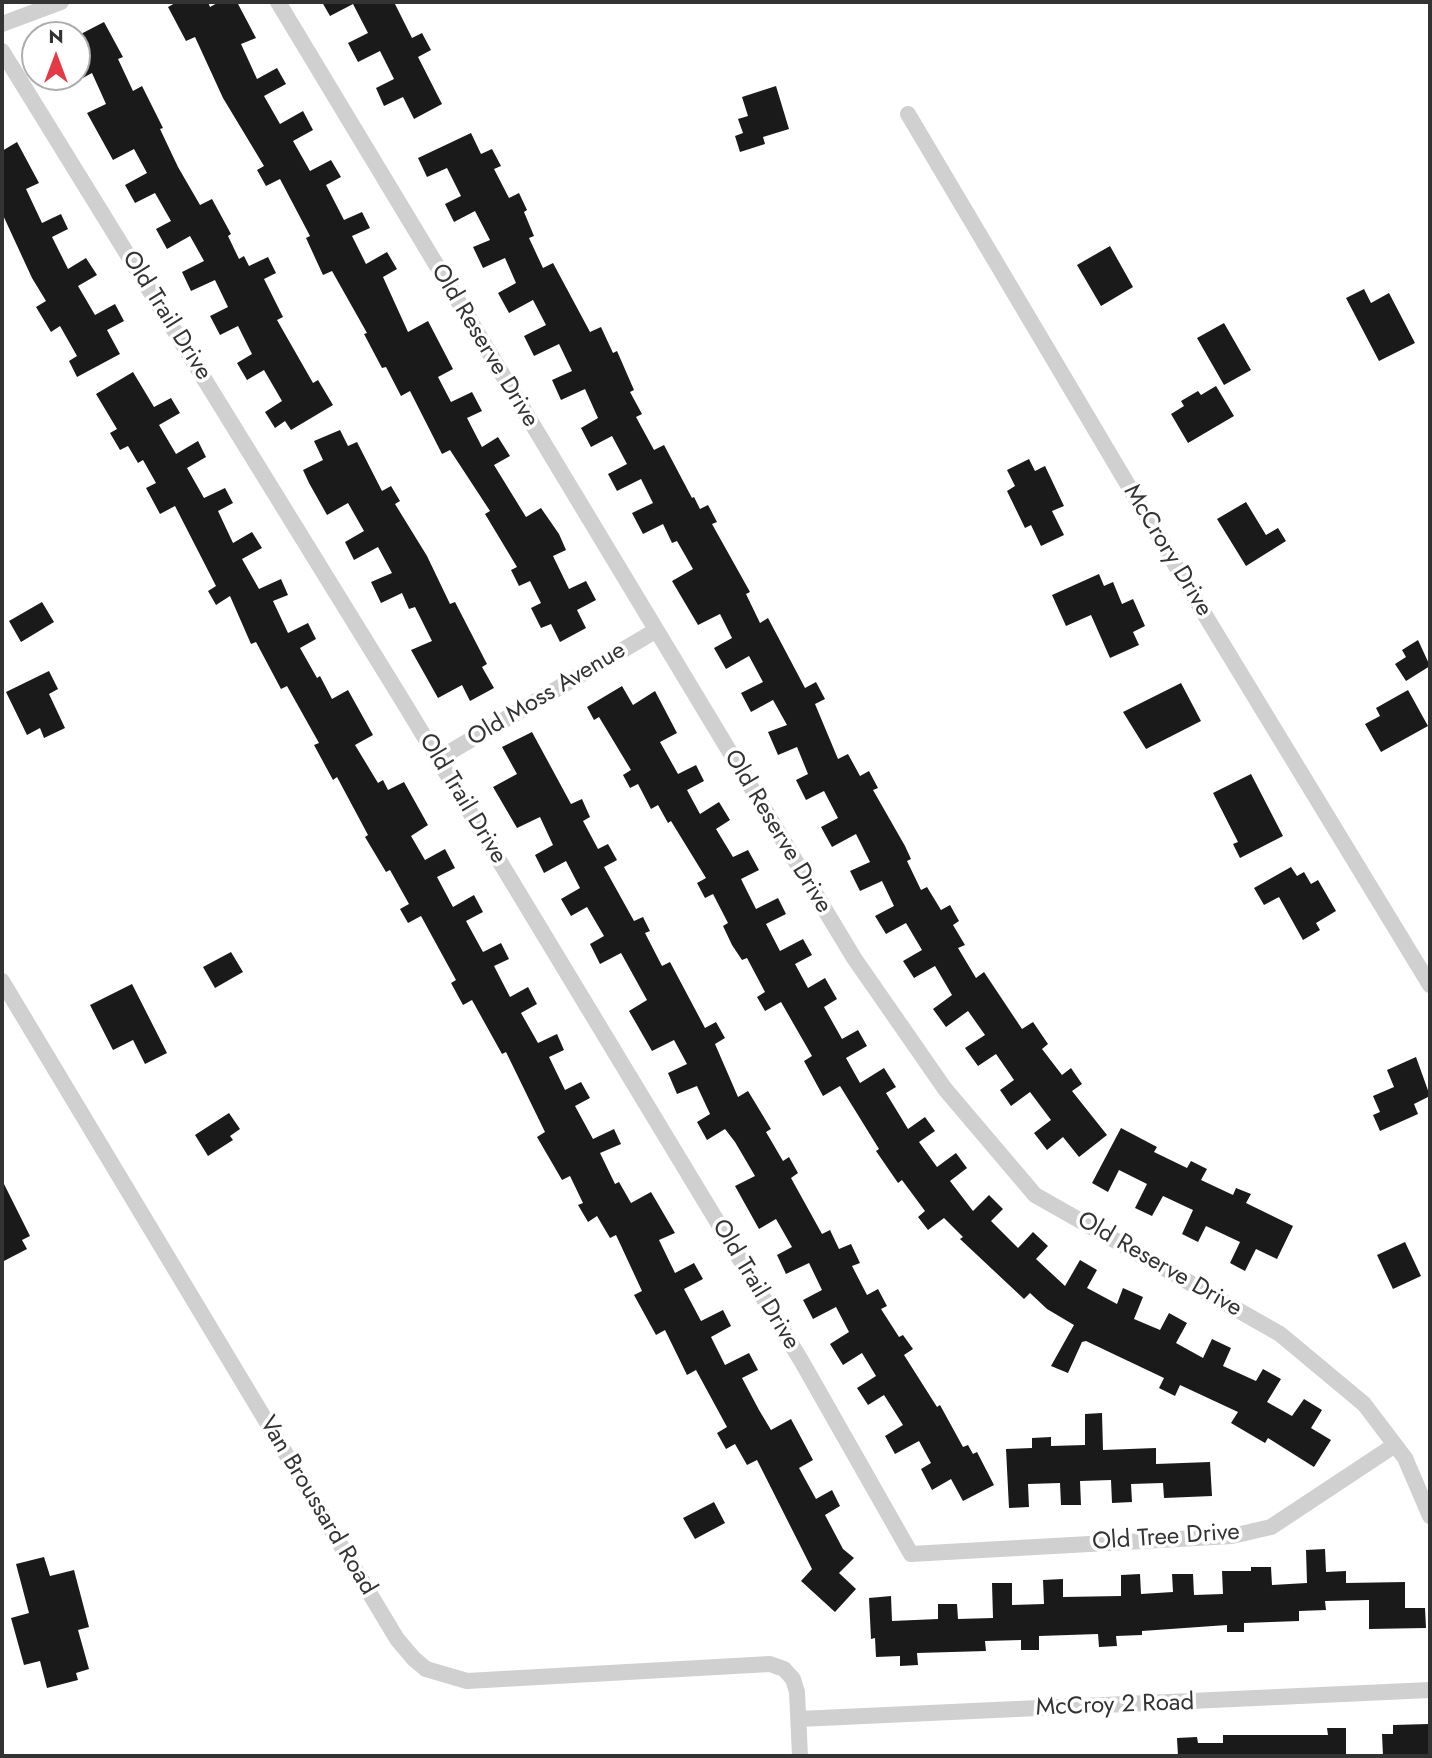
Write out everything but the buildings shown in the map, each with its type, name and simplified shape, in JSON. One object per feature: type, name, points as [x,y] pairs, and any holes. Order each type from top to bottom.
[{"type":"street","points":[[2,24],[61,2]]},
{"type":"street","name":"Old Reserve Drive","points":[[278,2],[854,958],[945,1089],[1035,1195],[1280,1334],[1364,1404],[1405,1458],[1430,1516]]},
{"type":"street","name":"Old Trail Drive","points":[[2,51],[438,760],[802,1362],[911,1554]]},
{"type":"street","name":"McCrory Drive","points":[[908,114],[1201,608],[1430,985]]},
{"type":"street","name":"Old Moss Avenue","points":[[438,760],[655,631]]},
{"type":"street","name":"Van Broussard Road","points":[[2,981],[390,1627],[414,1660],[426,1669],[467,1681],[769,1664],[784,1670],[793,1679],[799,1719],[800,1756]]},
{"type":"street","name":"Old Tree Drive","points":[[911,1554],[1232,1536],[1271,1527],[1395,1445]]},
{"type":"street","name":"McCroy 2 Road","points":[[799,1719],[1430,1690]]}]
